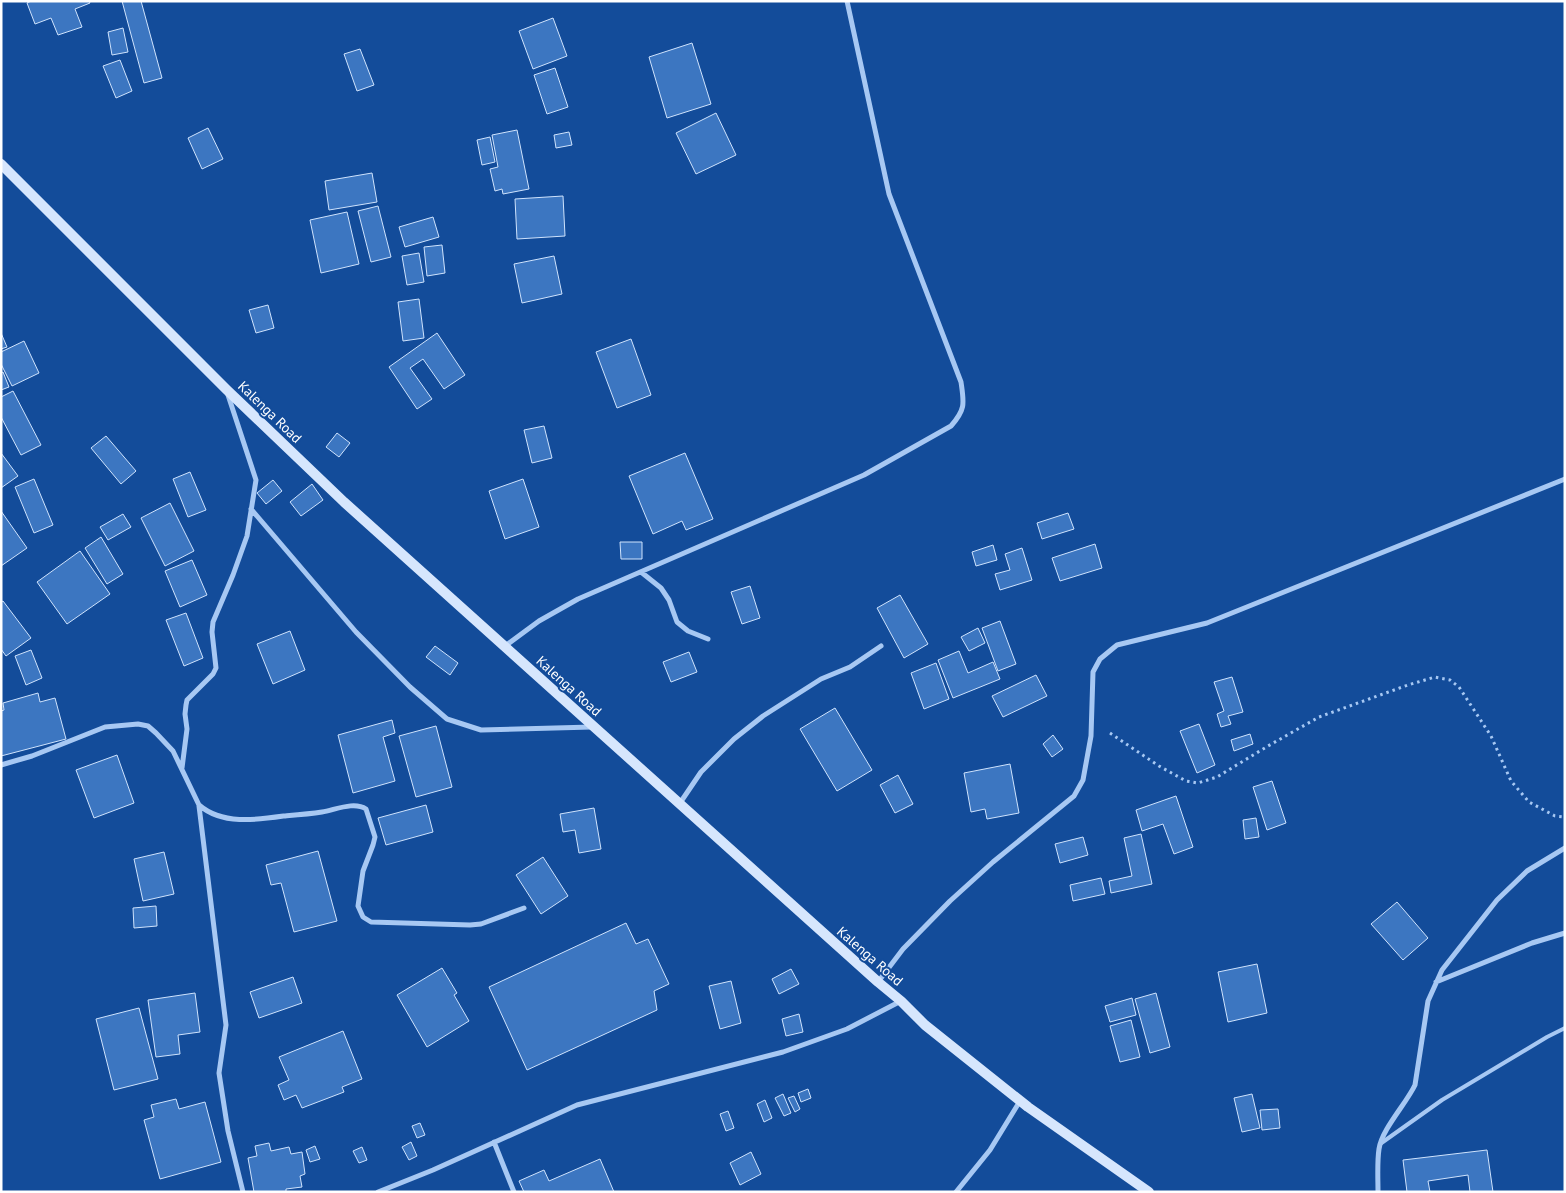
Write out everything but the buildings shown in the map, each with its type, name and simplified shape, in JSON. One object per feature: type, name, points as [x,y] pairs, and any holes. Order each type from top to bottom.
[{"type":"main road","name":"Kalenga Road","points":[[1,164],[5,174],[344,502],[901,1001],[925,1025],[1020,1101],[1149,1192]]},
{"type":"street","points":[[504,646],[539,621],[578,599],[864,475],[951,426],[960,416],[964,402],[961,382],[889,194],[847,1]]},
{"type":"street","points":[[182,769],[187,729],[186,704],[213,674],[216,668],[212,632],[213,622],[234,575],[244,544],[256,480],[227,390]]},
{"type":"street","points":[[878,982],[902,950],[950,901],[993,862],[1074,796],[1083,780],[1091,736],[1093,672],[1100,659],[1117,645],[1206,623],[1565,479]]},
{"type":"street","points":[[251,509],[356,632],[410,686],[447,719],[481,730],[594,727]]},
{"type":"street","points":[[641,572],[661,588],[669,600],[677,622],[688,631],[708,639]]},
{"type":"street","points":[[680,804],[701,772],[734,739],[763,716],[822,679],[850,667],[882,646]]},
{"type":"street","points":[[1,765],[32,756],[105,727],[138,724],[148,726],[156,732],[173,751],[199,805],[226,1025],[219,1073],[228,1131],[243,1192]]},
{"type":"street","points":[[199,805],[206,812],[216,816],[248,820],[321,812],[346,807],[360,806],[366,809],[375,836],[363,871],[358,906],[363,918],[371,922],[470,926],[489,922],[524,908]]},
{"type":"street","points":[[1378,1192],[1379,1149],[1382,1137],[1410,1096],[1415,1085],[1428,1001],[1442,970],[1477,923],[1497,900],[1527,872],[1565,848]]},
{"type":"street","points":[[1436,982],[1532,943],[1565,932]]},
{"type":"street","points":[[378,1192],[577,1105],[783,1052],[847,1029],[901,1001]]},
{"type":"street","points":[[956,1192],[990,1150],[1020,1101]]},
{"type":"street","points":[[494,1142],[514,1192]]},
{"type":"lane","points":[[1380,1144],[1442,1100],[1565,1028]]},
{"type":"path","points":[[1092,721],[1159,766],[1186,781],[1198,783],[1217,777],[1319,717],[1436,677],[1450,680],[1458,687],[1491,736],[1511,782],[1529,802],[1555,816],[1565,817]]}]
